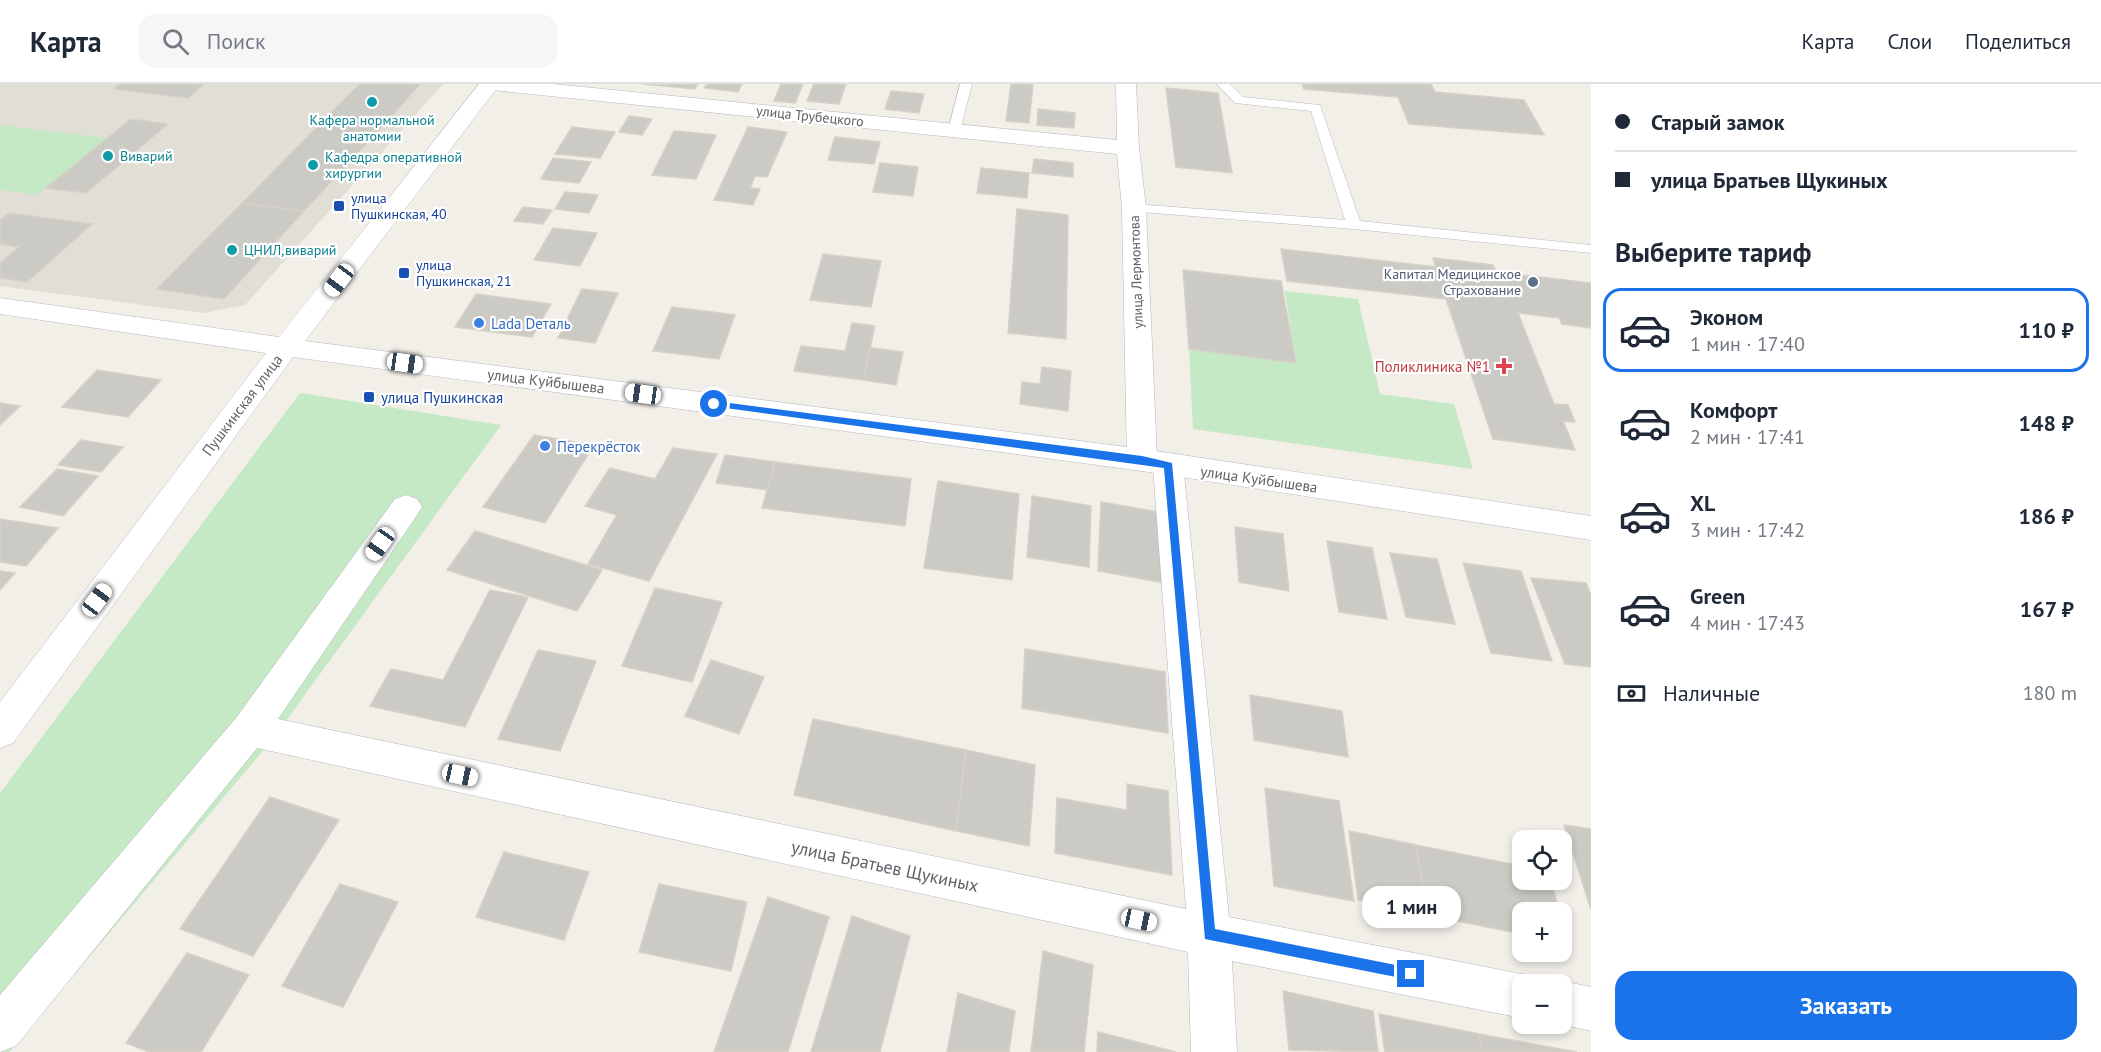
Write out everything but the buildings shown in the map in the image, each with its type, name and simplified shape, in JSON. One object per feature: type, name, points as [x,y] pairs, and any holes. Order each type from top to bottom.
[{"type":"street","name":"улица Трубецкого","points":[[491,84],[1128,148]]},
{"type":"street","name":"Пушкинская улица","points":[[1,729],[286,347],[491,84]]},
{"type":"street","name":"улица Лермонтова","points":[[1126,84],[1128,148],[1155,463],[1209,935],[1214,1052]]},
{"type":"street","name":"улица Куйбышева","points":[[0,306],[286,347],[1155,463],[1591,528]]},
{"type":"street","points":[[0,1030],[249,730],[406,507]]},
{"type":"street","name":"улица Братьев Щукиных","points":[[249,730],[1209,935],[1512,994]]},
{"type":"street","points":[[1572,1005],[1591,1009]]},
{"type":"lane","points":[[954,131],[966,84]]},
{"type":"lane","points":[[1223,84],[1239,100],[1316,108],[1354,225]]},
{"type":"lane","points":[[1134,208],[1354,225],[1591,249]]},
{"type":"shaded area","points":[[0,84],[443,84],[245,305],[203,313],[0,286]]},
{"type":"green space","points":[[0,125],[106,138],[37,195],[0,190]]},
{"type":"green space","points":[[1285,291],[1358,299],[1380,394],[1454,404],[1473,469],[1193,429],[1189,349],[1296,363]]},
{"type":"green space","points":[[300,393],[501,425],[272,740],[9,1052],[0,1052],[0,793]]},
{"type":"place","name":"Кафера нормальной анатомии","points":[[372,102]]},
{"type":"place","name":"Виварий","points":[[108,156]]},
{"type":"place","name":"Кафедра оперативной хирургии","points":[[313,165]]},
{"type":"place","name":"улица Пушкинская, 40","points":[[339,206]]},
{"type":"place","name":"ЦНИЛ,виварий","points":[[232,250]]},
{"type":"place","name":"улица Пушкинская, 21","points":[[404,273]]},
{"type":"place","name":"Капитал Медицинское Страхование","points":[[1533,282]]},
{"type":"place","name":"Lada Dеталь","points":[[479,323]]},
{"type":"place","name":"Поликлиника №1","points":[[1504,366]]},
{"type":"place","name":"улица Пушкинская","points":[[369,397]]},
{"type":"place","name":"Перекрёсток","points":[[545,446]]},
{"type":"route","points":[[714,404],[1168,465],[1209,935],[1411,974]]}]
